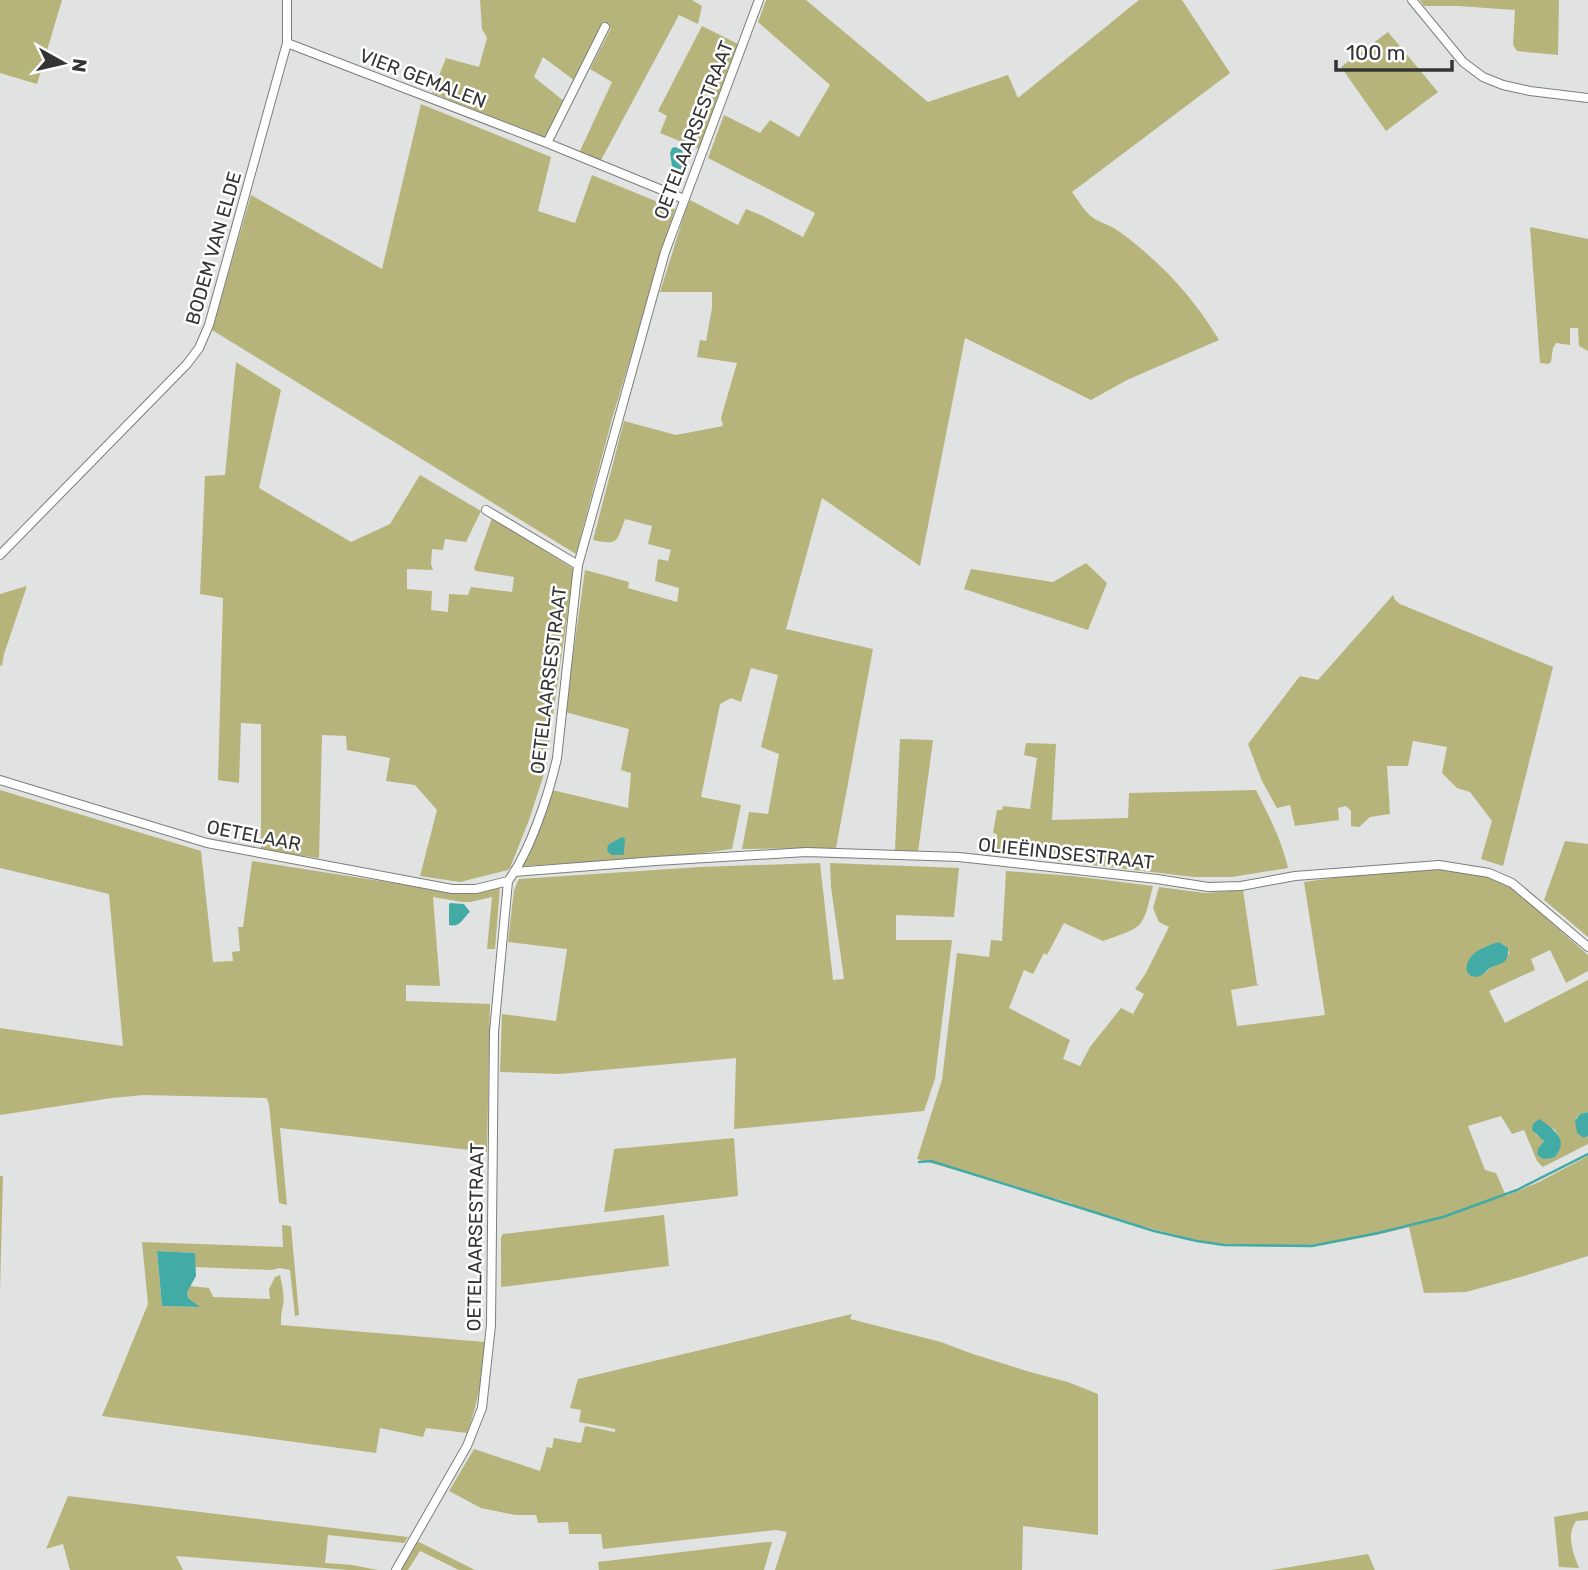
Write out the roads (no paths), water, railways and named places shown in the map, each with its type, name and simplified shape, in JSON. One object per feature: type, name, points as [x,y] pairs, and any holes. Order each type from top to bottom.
[{"type":"street","name":"BODEM VAN ELDE","points":[[0,555],[178,373],[199,348],[209,325],[287,43],[288,0]]},
{"type":"street","name":"OETELAARSESTRAAT","points":[[396,1570],[467,1446],[482,1408],[491,1325],[494,1032],[508,880],[528,844],[550,786],[557,758],[578,565],[664,252],[759,0]]},
{"type":"street","points":[[1412,0],[1463,62],[1483,77],[1530,91],[1588,98]]},
{"type":"street","points":[[547,143],[605,27]]},
{"type":"street","name":"VIER GEMALEN","points":[[287,43],[684,199]]},
{"type":"street","points":[[486,510],[578,565]]},
{"type":"street","name":"OETELAAR","points":[[0,780],[207,843],[452,888],[475,889],[508,880]]},
{"type":"street","name":"OLIEËINDSESTRAAT","points":[[514,872],[806,852],[959,857],[1208,887],[1241,886],[1295,876],[1439,865],[1489,873],[1511,883],[1588,947]]},
{"type":"water","points":[[675,147],[682,150],[685,157],[681,169],[677,170],[672,166],[670,153]]},
{"type":"water","points":[[622,837],[625,839],[623,855],[612,855],[608,852],[609,844]]},
{"type":"water","points":[[450,903],[464,904],[470,912],[456,925],[449,925]]},
{"type":"water","points":[[1499,942],[1508,948],[1505,961],[1478,977],[1471,976],[1467,972],[1467,966],[1472,956]]},
{"type":"water","points":[[1588,1112],[1588,1136],[1584,1138],[1577,1133],[1575,1121],[1580,1114]]},
{"type":"water","points":[[1539,1119],[1559,1136],[1561,1143],[1555,1157],[1543,1159],[1537,1154],[1544,1141],[1532,1130],[1533,1124]]},
{"type":"water","points":[[157,1251],[195,1253],[196,1276],[187,1292],[188,1298],[200,1307],[162,1306]]},
{"type":"waterway","points":[[919,1162],[931,1161],[1154,1231],[1197,1241],[1224,1245],[1312,1246],[1443,1217],[1517,1190],[1588,1154]]}]
